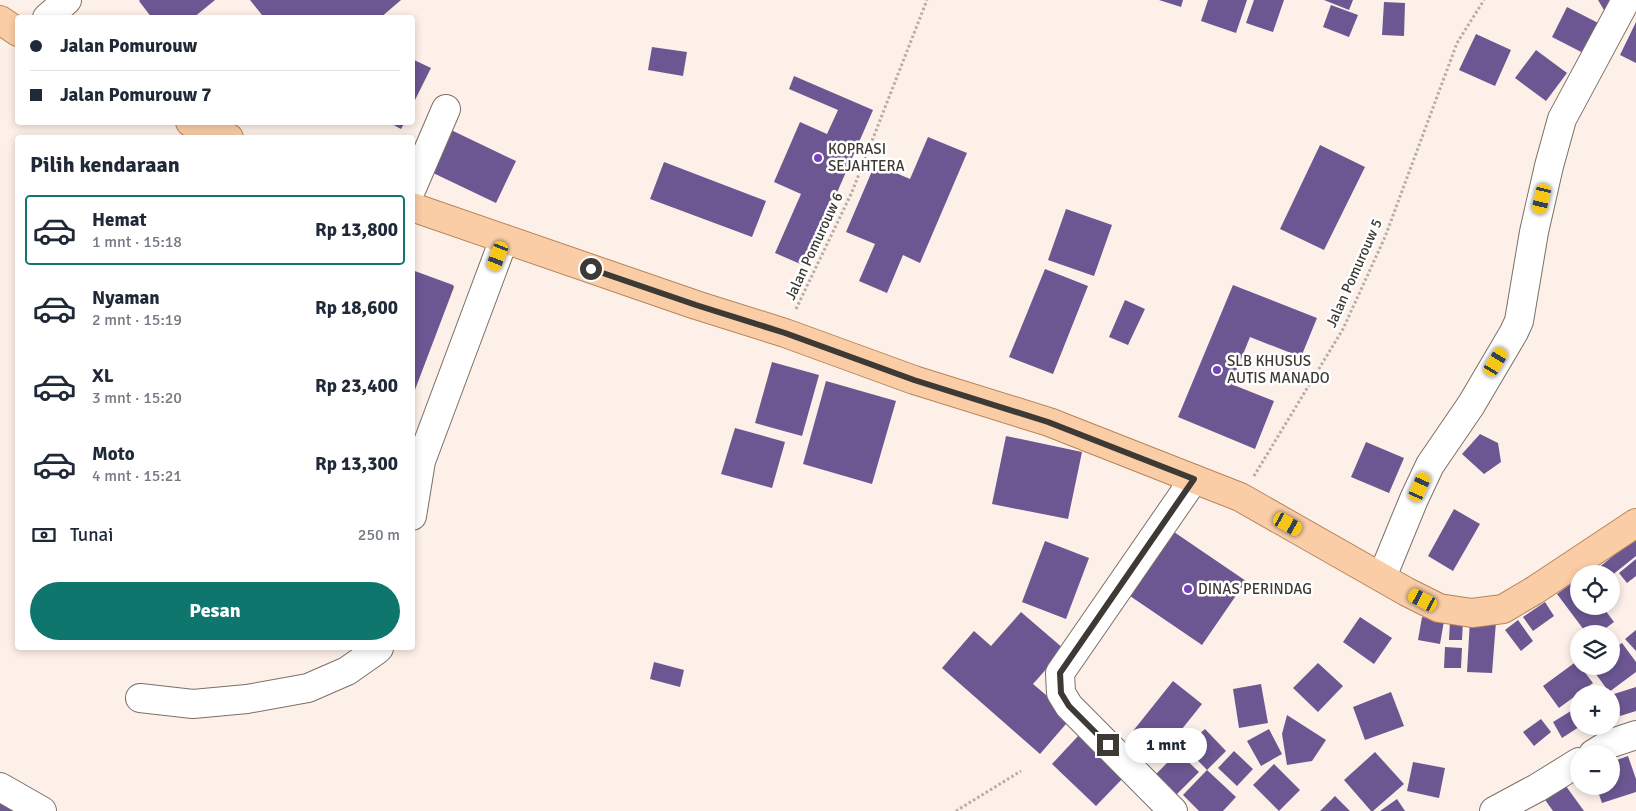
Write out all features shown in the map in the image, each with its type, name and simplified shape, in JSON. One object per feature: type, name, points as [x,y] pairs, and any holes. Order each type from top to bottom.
[{"type":"main road","points":[[0,20],[15,30]]},
{"type":"main road","points":[[197,125],[222,135]]},
{"type":"main road","points":[[415,208],[696,305],[785,333],[914,380],[1048,422],[1194,479],[1240,498],[1439,608],[1472,613],[1503,609],[1636,523]]},
{"type":"street","points":[[50,15],[67,0]]},
{"type":"street","points":[[1382,577],[1430,465],[1471,406],[1519,321],[1534,232],[1562,119],[1626,0]]},
{"type":"street","points":[[415,181],[446,109]]},
{"type":"street","points":[[415,501],[421,461],[504,239]]},
{"type":"street","points":[[1173,811],[1069,706],[1061,693],[1060,673],[1194,479]]},
{"type":"street","points":[[140,698],[193,704],[247,699],[308,688],[347,671],[377,650]]},
{"type":"street","points":[[1607,745],[1636,735]]},
{"type":"street","points":[[1494,811],[1570,768]]},
{"type":"street","points":[[0,787],[42,811]]},
{"type":"path","name":"Jalan Pomurouw 6","points":[[785,333],[852,192],[927,0]]},
{"type":"path","name":"Jalan Pomurouw 5","points":[[1240,498],[1343,329],[1385,236],[1457,43],[1484,0]]},
{"type":"path","points":[[956,811],[1020,771]]},
{"type":"building","points":[[215,0],[197,15],[150,15],[139,1]]},
{"type":"building","points":[[250,0],[401,0],[384,15],[262,15]]},
{"type":"building","points":[[1159,0],[1183,0],[1181,7]]},
{"type":"building","points":[[1208,0],[1247,0],[1236,33],[1201,21]]},
{"type":"building","points":[[1254,0],[1284,0],[1273,32],[1246,23]]},
{"type":"building","points":[[1324,0],[1353,0],[1349,10]]},
{"type":"building","points":[[1598,0],[1620,0],[1604,10]]},
{"type":"building","points":[[1384,2],[1405,3],[1404,36],[1382,35]]},
{"type":"building","points":[[1331,5],[1358,15],[1349,37],[1323,27]]},
{"type":"building","points":[[1567,7],[1606,27],[1591,57],[1552,37]]},
{"type":"building","points":[[1636,22],[1636,63],[1620,55]]},
{"type":"building","points":[[1476,34],[1511,50],[1495,86],[1459,70]]},
{"type":"building","points":[[652,47],[687,52],[683,76],[648,70]]},
{"type":"building","points":[[1536,50],[1567,73],[1546,101],[1515,78]]},
{"type":"building","points":[[415,60],[431,68],[415,100]]},
{"type":"building","name":"KOPRASI SEJAHTERA","points":[[794,76],[873,110],[805,266],[775,253],[801,194],[774,182],[800,122],[827,134],[838,110],[789,89]]},
{"type":"building","points":[[394,125],[403,125],[401,129]]},
{"type":"building","points":[[449,129],[516,161],[496,203],[429,171]]},
{"type":"building","points":[[928,137],[967,153],[920,263],[903,255],[887,293],[859,281],[875,244],[846,232],[875,164],[910,179]]},
{"type":"building","points":[[1320,145],[1365,167],[1324,250],[1280,229]]},
{"type":"building","points":[[664,162],[766,201],[752,237],[650,199]]},
{"type":"building","points":[[1066,209],[1112,225],[1094,276],[1048,260]]},
{"type":"building","points":[[1045,269],[1088,286],[1053,374],[1009,357]]},
{"type":"building","points":[[415,271],[454,287],[415,390]]},
{"type":"building","name":"SLB KHUSUS AUTIS MANADO","points":[[1233,285],[1317,318],[1301,357],[1250,337],[1231,384],[1274,401],[1255,449],[1178,417]]},
{"type":"building","points":[[1125,300],[1145,309],[1128,345],[1109,337]]},
{"type":"building","points":[[772,362],[819,375],[802,436],[755,423]]},
{"type":"building","points":[[826,381],[896,401],[872,484],[803,464]]},
{"type":"building","points":[[735,428],[785,442],[772,488],[721,474]]},
{"type":"building","points":[[1480,434],[1498,443],[1501,462],[1484,474],[1462,454]]},
{"type":"building","points":[[1006,436],[1082,452],[1068,519],[992,504]]},
{"type":"building","points":[[1366,442],[1404,458],[1389,493],[1351,477]]},
{"type":"building","points":[[1454,509],[1480,524],[1453,571],[1428,556]]},
{"type":"building","name":"DINAS PERINDAG","points":[[1174,532],[1246,581],[1202,645],[1130,596]]},
{"type":"building","points":[[1635,538],[1636,556],[1620,569],[1620,565],[1602,565]]},
{"type":"building","points":[[1045,541],[1089,558],[1066,619],[1022,602]]},
{"type":"building","points":[[1636,559],[1636,576],[1627,583],[1620,572]]},
{"type":"building","points":[[1570,585],[1570,611],[1557,594]]},
{"type":"building","points":[[1545,602],[1554,616],[1533,631],[1523,617]]},
{"type":"building","points":[[1021,612],[1064,649],[1033,684],[1072,717],[1040,754],[942,668],[974,631],[991,646]]},
{"type":"building","points":[[1573,615],[1609,615],[1614,622],[1610,625],[1580,625]]},
{"type":"building","points":[[1360,617],[1392,638],[1374,664],[1343,642]]},
{"type":"building","points":[[1422,617],[1444,621],[1440,644],[1418,640]]},
{"type":"building","points":[[1470,620],[1496,622],[1492,673],[1467,672]]},
{"type":"building","points":[[1518,620],[1533,641],[1521,651],[1505,630]]},
{"type":"building","points":[[1450,621],[1463,621],[1462,640],[1449,640]]},
{"type":"building","points":[[1636,630],[1636,651],[1625,639]]},
{"type":"building","points":[[1622,643],[1636,662],[1636,672],[1618,685],[1604,685],[1597,675],[1620,675],[1620,644]]},
{"type":"building","points":[[1445,647],[1462,648],[1461,668],[1444,668]]},
{"type":"building","points":[[654,662],[684,670],[680,687],[650,679]]},
{"type":"building","points":[[1318,663],[1343,686],[1318,712],[1293,688]]},
{"type":"building","points":[[1570,666],[1570,675],[1587,675],[1593,683],[1590,685],[1570,685],[1570,700],[1559,708],[1543,686]]},
{"type":"building","points":[[1173,681],[1202,704],[1158,759],[1129,736]]},
{"type":"building","points":[[1261,684],[1268,723],[1239,728],[1233,689]]},
{"type":"building","points":[[1636,687],[1636,711],[1620,716],[1620,692]]},
{"type":"building","points":[[1391,692],[1404,726],[1365,740],[1353,707]]},
{"type":"building","points":[[1570,712],[1570,733],[1562,738],[1553,722]]},
{"type":"building","points":[[1287,715],[1326,740],[1312,761],[1287,765],[1282,734]]},
{"type":"building","points":[[1541,719],[1551,732],[1534,746],[1523,732]]},
{"type":"building","points":[[1205,729],[1226,751],[1207,770],[1185,747]]},
{"type":"building","points":[[1269,729],[1282,754],[1261,766],[1247,741]]},
{"type":"building","points":[[1079,735],[1124,777],[1096,806],[1052,764]]},
{"type":"building","points":[[1234,751],[1253,769],[1237,786],[1218,768]]},
{"type":"building","points":[[1178,752],[1199,772],[1176,795],[1155,775]]},
{"type":"building","points":[[1375,752],[1404,784],[1371,811],[1344,780]]},
{"type":"building","points":[[1628,756],[1636,779],[1636,792],[1602,803],[1599,795],[1620,795],[1620,759]]},
{"type":"building","points":[[1413,762],[1445,768],[1439,798],[1407,791]]},
{"type":"building","points":[[1274,764],[1300,790],[1279,811],[1253,785]]},
{"type":"building","points":[[1207,770],[1236,797],[1223,811],[1199,811],[1183,795]]},
{"type":"building","points":[[1563,782],[1570,792],[1570,795],[1572,795],[1584,811],[1553,811],[1543,797]]},
{"type":"building","points":[[0,791],[31,811],[0,811]]},
{"type":"building","points":[[1335,796],[1350,811],[1320,811]]},
{"type":"building","points":[[1397,799],[1405,811],[1380,811]]},
{"type":"place","name":"KOPRASI SEJAHTERA","points":[[818,158]]},
{"type":"place","name":"SLB KHUSUS AUTIS MANADO","points":[[1217,370]]},
{"type":"place","name":"DINAS PERINDAG","points":[[1188,589]]},
{"type":"route","points":[[591,269],[785,333],[914,380],[1048,422],[1194,479],[1060,673],[1061,693],[1069,706],[1108,745]]}]
